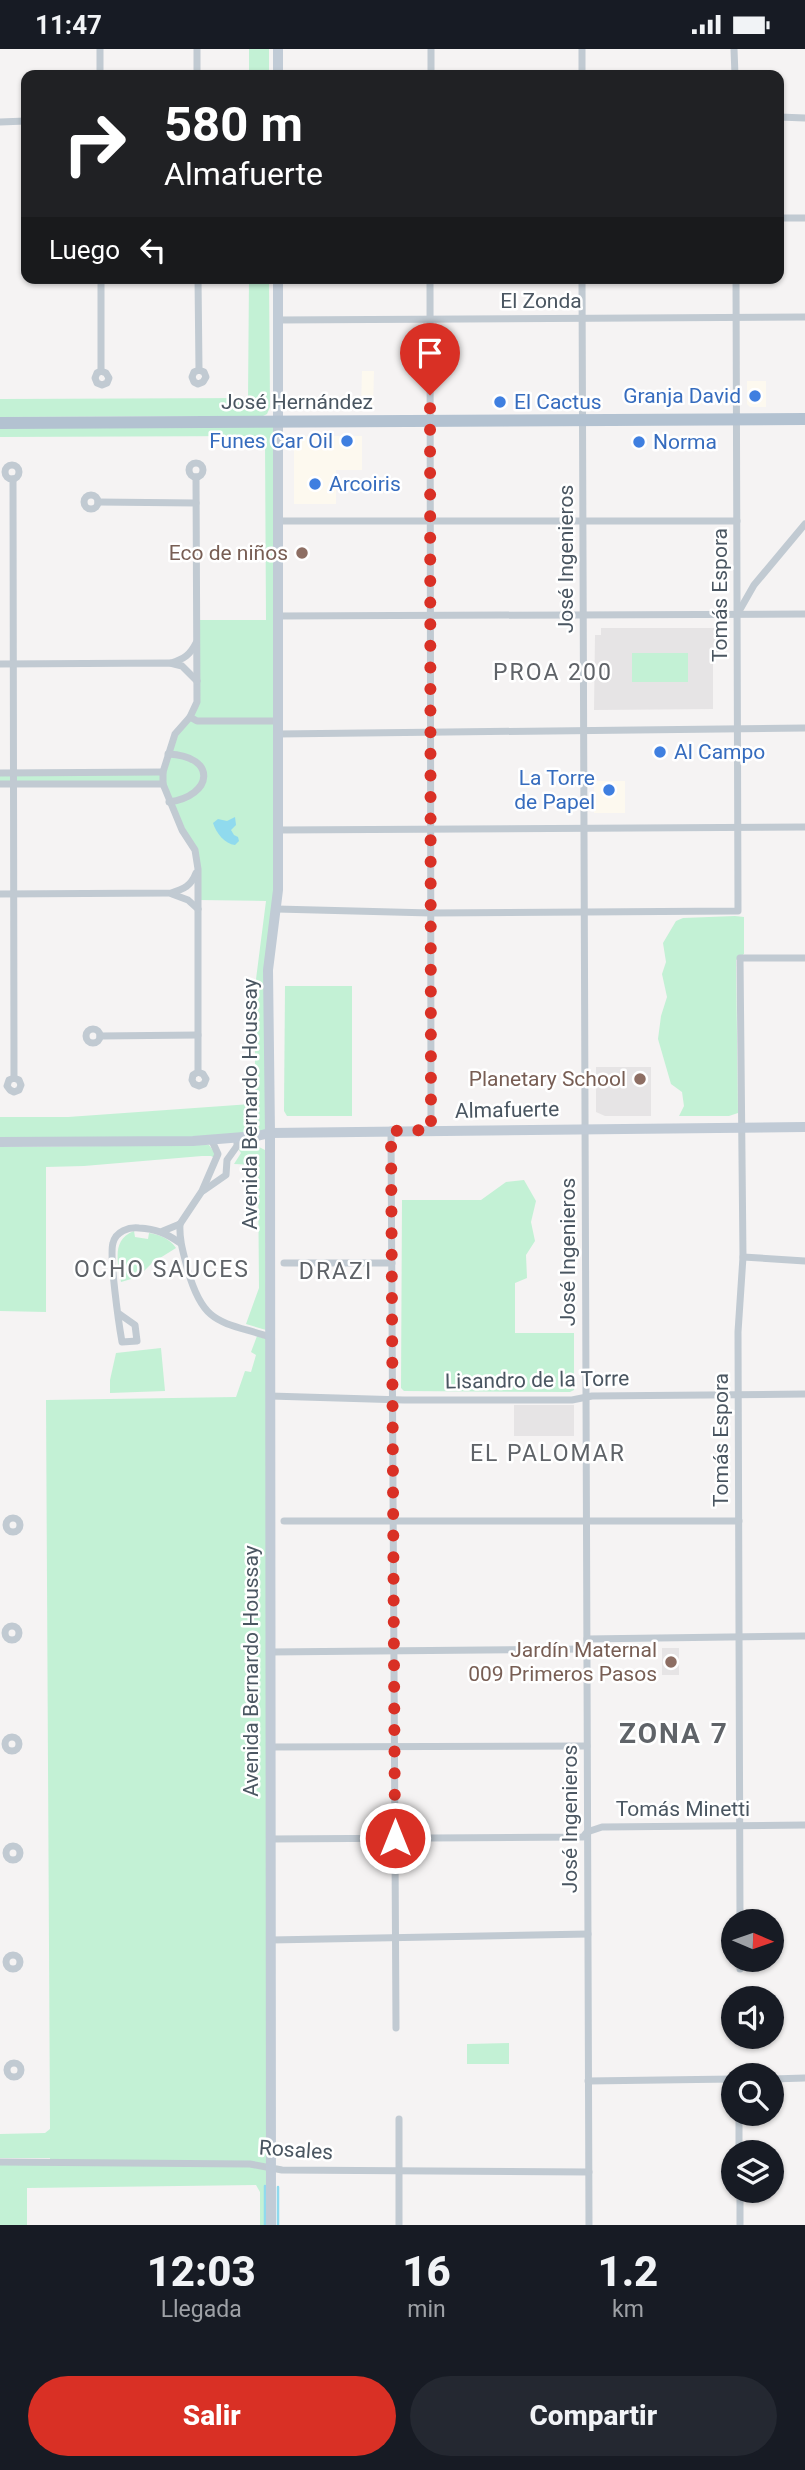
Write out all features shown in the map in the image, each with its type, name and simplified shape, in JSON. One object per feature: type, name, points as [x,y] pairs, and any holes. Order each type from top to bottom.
[{"type":"main road","points":[[278,49],[278,70]]},
{"type":"main road","name":"Avenida Bernardo Houssay","points":[[271,2225],[270,1133],[267,1012],[269,959],[277,909],[279,830],[278,284]]},
{"type":"main road","name":"José Hernández","points":[[0,423],[805,419]]},
{"type":"main road","name":"Almafuerte","points":[[0,1142],[212,1140],[270,1133],[431,1130],[805,1127]]},
{"type":"street","points":[[100,49],[100,70]]},
{"type":"street","points":[[197,49],[197,70]]},
{"type":"street","points":[[431,49],[431,70]]},
{"type":"street","points":[[582,49],[582,70]]},
{"type":"street","points":[[734,49],[735,70]]},
{"type":"street","points":[[784,117],[805,118]]},
{"type":"street","points":[[0,122],[21,121]]},
{"type":"street","points":[[784,218],[805,218]]},
{"type":"street","points":[[101,284],[101,371]]},
{"type":"street","points":[[198,284],[199,370]]},
{"type":"street","points":[[430,284],[431,1130]]},
{"type":"street","name":"José Ingenieros","points":[[582,284],[589,2225]]},
{"type":"street","name":"Tomás Espora","points":[[584,912],[738,911],[736,284]]},
{"type":"street","name":"El Zonda","points":[[278,320],[805,317]]},
{"type":"street","points":[[197,477],[197,702],[190,717],[175,734],[163,772],[163,784],[181,830],[195,850],[198,869],[198,1072]]},
{"type":"street","points":[[13,479],[14,1078]]},
{"type":"street","points":[[98,502],[197,503]]},
{"type":"street","points":[[278,521],[737,521]]},
{"type":"street","points":[[737,614],[754,585],[805,524]]},
{"type":"street","points":[[278,616],[805,614]]},
{"type":"street","points":[[170,663],[183,659],[197,641]]},
{"type":"street","points":[[0,664],[170,663],[182,666],[197,681]]},
{"type":"street","points":[[190,717],[198,721],[278,721]]},
{"type":"street","points":[[278,734],[805,728]]},
{"type":"street","points":[[168,754],[198,761],[203,774],[200,788],[194,795],[169,802]]},
{"type":"street","points":[[0,773],[163,772]]},
{"type":"street","points":[[0,784],[163,784]]},
{"type":"street","points":[[279,830],[805,827]]},
{"type":"street","points":[[0,894],[171,893],[192,883],[198,869]]},
{"type":"street","points":[[171,893],[188,900],[198,909]]},
{"type":"street","points":[[277,909],[431,913],[584,912]]},
{"type":"street","name":"Tomás Espora","points":[[740,1909],[738,1332],[743,1257],[740,958],[805,958]]},
{"type":"street","points":[[100,1036],[198,1035]]},
{"type":"street","points":[[391,1131],[396,2028]]},
{"type":"street","points":[[202,1191],[226,1175],[227,1160],[237,1146],[237,1138]]},
{"type":"street","points":[[212,1140],[218,1154],[227,1160]]},
{"type":"street","points":[[218,1154],[202,1191],[180,1224],[180,1243],[193,1287],[203,1309],[229,1324],[270,1337]]},
{"type":"street","points":[[163,1231],[180,1224]]},
{"type":"street","points":[[118,1313],[113,1241],[125,1229],[135,1227],[163,1231],[180,1243]]},
{"type":"street","points":[[743,1257],[805,1261]]},
{"type":"street","points":[[284,1263],[392,1263]]},
{"type":"street","name":"Lisandro de la Torre","points":[[270,1396],[572,1400],[586,1397],[805,1394]]},
{"type":"street","points":[[284,1521],[739,1521]]},
{"type":"street","points":[[587,1639],[805,1636]]},
{"type":"street","points":[[270,1652],[587,1649]]},
{"type":"street","points":[[271,1747],[587,1746]]},
{"type":"street","name":"Tomás Minetti","points":[[271,1839],[583,1837],[587,1832],[602,1826],[805,1825]]},
{"type":"street","points":[[271,1940],[588,1934]]},
{"type":"street","points":[[784,2078],[805,2078]]},
{"type":"street","points":[[589,2081],[721,2079]]},
{"type":"street","points":[[399,2119],[400,2225]]},
{"type":"street","name":"Rosales","points":[[0,2162],[250,2164],[282,2170],[589,2172]]},
{"type":"street","points":[[740,2203],[740,2225]]},
{"type":"shaded area","points":[[362,371],[374,371],[373,409],[361,409]]},
{"type":"shaded area","points":[[747,381],[766,381],[766,407],[750,407],[747,404]]},
{"type":"shaded area","points":[[294,436],[362,436],[362,470],[336,470],[336,504],[294,504]]},
{"type":"shaded area","points":[[601,628],[716,628],[722,633],[722,655],[713,656],[713,709],[594,710],[595,635],[601,635]]},
{"type":"shaded area","points":[[594,781],[625,781],[625,813],[594,813]]},
{"type":"shaded area","name":"Planetary School","points":[[596,1067],[651,1067],[651,1116],[605,1116],[596,1112]]},
{"type":"shaded area","points":[[514,1405],[574,1405],[574,1436],[514,1436]]},
{"type":"shaded area","name":"Jardín Maternal 009 Primeros Pasos","points":[[662,1648],[679,1648],[679,1675],[662,1675]]},
{"type":"green space","points":[[249,49],[269,49],[269,70],[249,70]]},
{"type":"green space","points":[[249,284],[269,284],[270,407],[263,416],[0,417],[0,399],[248,398]]},
{"type":"green space","points":[[278,422],[278,890],[271,937],[270,1133],[257,1136],[0,1142],[0,1117],[68,1117],[251,1104],[255,1098],[255,987],[266,901],[198,900],[195,850],[163,784],[0,784],[0,773],[163,772],[171,746],[197,702],[197,620],[266,620],[265,442],[260,436],[0,437],[0,423]]},
{"type":"green space","points":[[632,653],[688,653],[688,682],[632,682]]},
{"type":"green space","points":[[744,917],[744,954],[736,960],[738,1113],[729,1116],[679,1116],[684,1106],[682,1092],[671,1084],[658,1039],[667,997],[662,974],[666,962],[663,943],[676,921],[683,918]]},
{"type":"green space","points":[[285,986],[352,986],[352,1116],[287,1116],[284,1111]]},
{"type":"green space","points":[[247,1141],[265,1150],[266,1330],[246,1324],[259,1288],[258,1165],[234,1164],[241,1153],[239,1150]]},
{"type":"green space","points":[[209,1145],[216,1155],[215,1158],[202,1156],[46,1167],[46,1312],[0,1311],[0,1147]]},
{"type":"green space","points":[[524,1180],[536,1201],[531,1222],[535,1241],[526,1255],[527,1278],[515,1283],[515,1333],[574,1333],[574,1390],[404,1391],[401,1388],[402,1200],[481,1200],[506,1182]]},
{"type":"green space","points":[[134,1231],[135,1237],[148,1239],[149,1233],[161,1236],[176,1248],[152,1263],[138,1277],[121,1282],[119,1246],[127,1235]]},
{"type":"green space","points":[[257,1336],[266,1339],[271,2225],[260,2225],[260,2192],[256,2185],[27,2188],[27,2225],[0,2225],[0,2162],[50,2162],[50,2158],[0,2158],[0,2134],[45,2133],[50,2129],[46,1400],[236,1397],[245,1371],[251,1372],[256,1355],[251,1352]]},
{"type":"green space","points":[[161,1348],[165,1391],[110,1393],[116,1353]]},
{"type":"green space","points":[[509,2043],[509,2064],[467,2064],[467,2044]]},
{"type":"water","points":[[235,817],[236,825],[231,830],[239,841],[235,845],[221,837],[213,823],[218,819],[227,821]]},
{"type":"waterway","points":[[265,2186],[265,2225]]},
{"type":"waterway","points":[[278,2187],[278,2225]]},
{"type":"place","name":"Granja David","points":[[755,396]]},
{"type":"place","name":"El Cactus","points":[[500,402]]},
{"type":"place","name":"Funes Car Oil","points":[[347,441]]},
{"type":"place","name":"Norma","points":[[639,442]]},
{"type":"place","name":"Arcoiris","points":[[315,484]]},
{"type":"place","name":"Eco de niños","points":[[302,553]]},
{"type":"place","name":"Al Campo","points":[[660,752]]},
{"type":"place","name":"La Torre de Papel","points":[[609,790]]},
{"type":"place","name":"Planetary School","points":[[640,1079]]},
{"type":"place","name":"Jardín Maternal 009 Primeros Pasos","points":[[671,1662]]},
{"type":"district","name":"PROA 200","points":[[553,672]]},
{"type":"district","name":"OCHO SAUCES","points":[[162,1269]]},
{"type":"district","name":"DRAZI","points":[[336,1271]]},
{"type":"district","name":"EL PALOMAR","points":[[548,1453]]},
{"type":"district","name":"ZONA 7","points":[[674,1733]]},
{"type":"route","points":[[395,1838],[391,1131],[431,1130],[430,395]]}]
